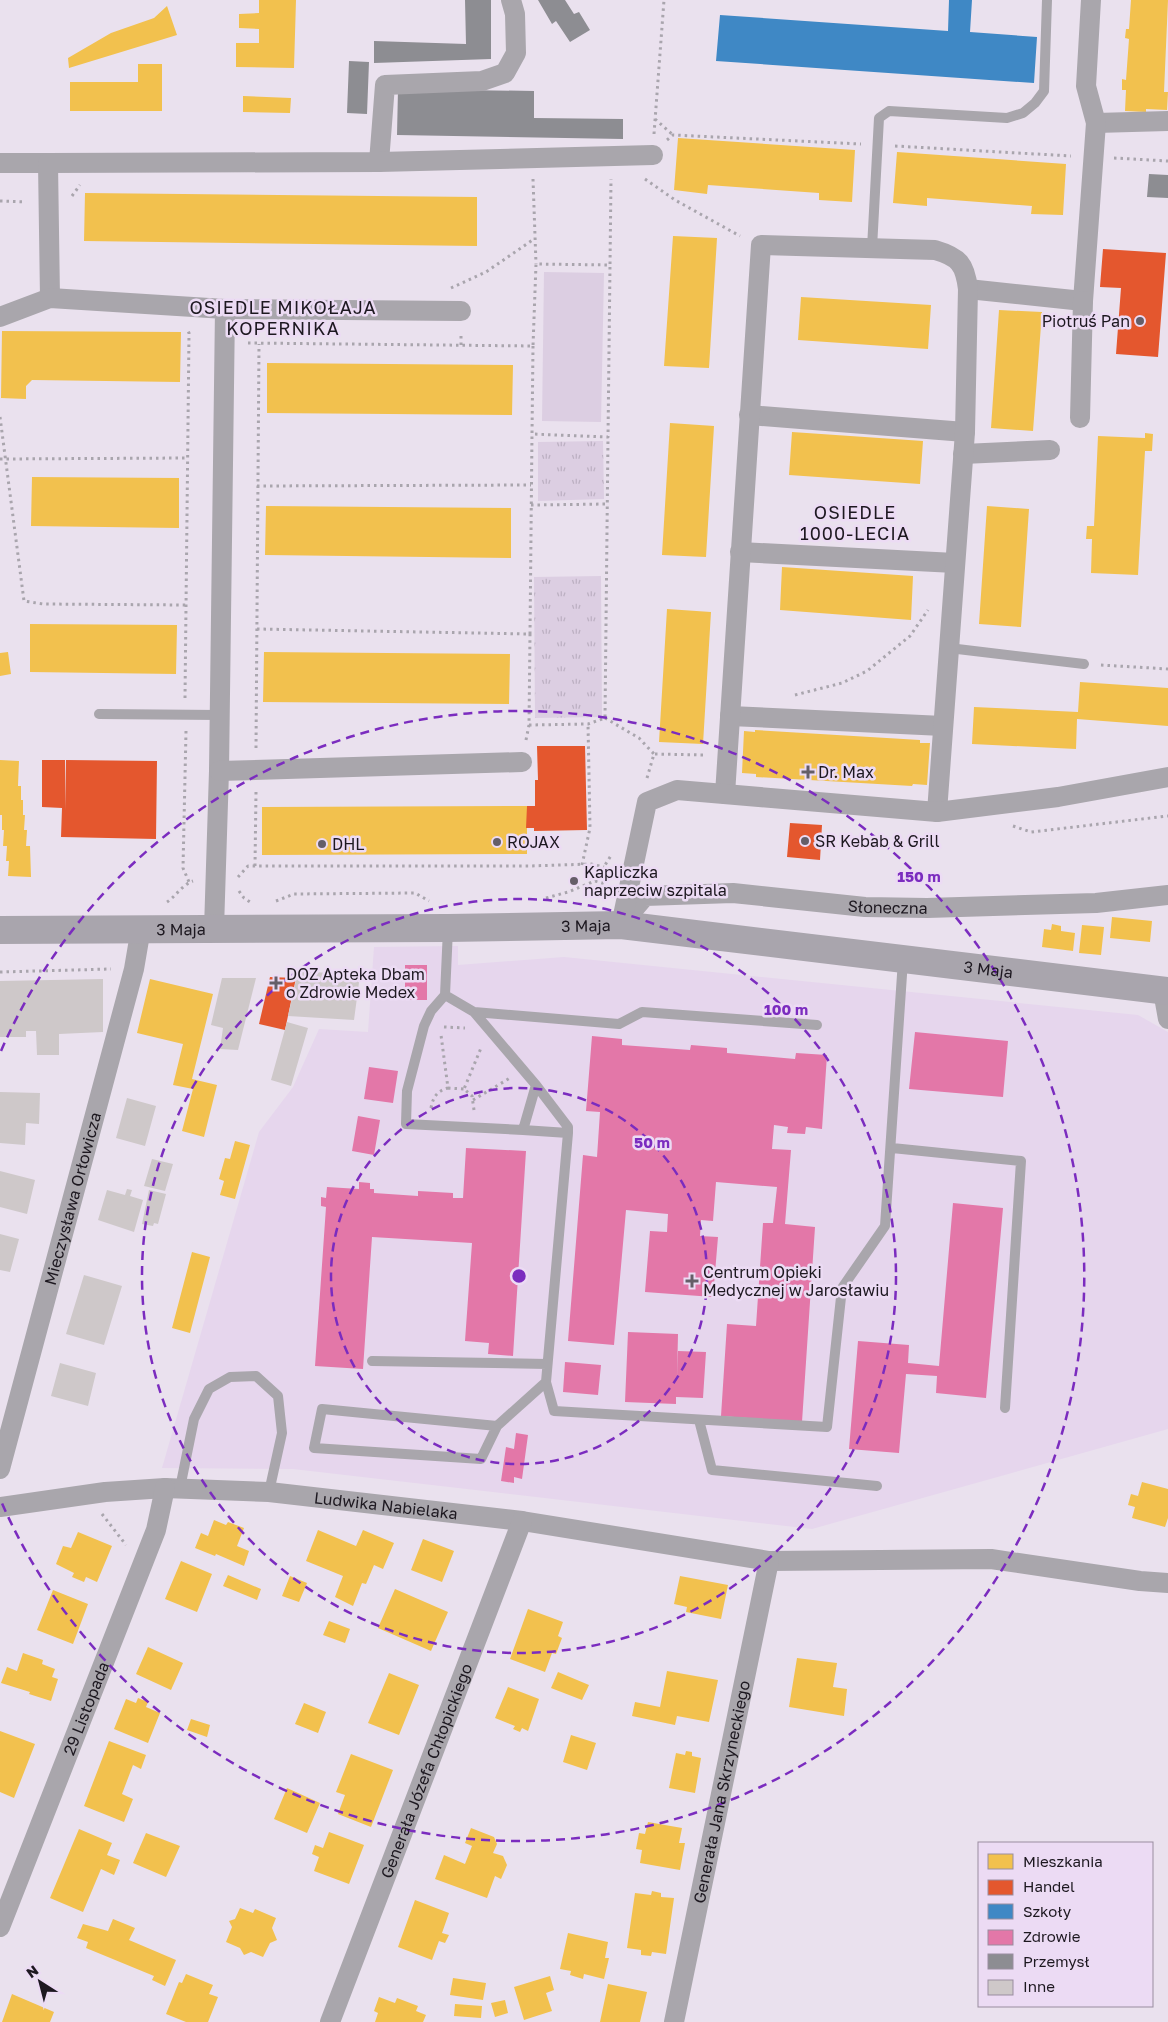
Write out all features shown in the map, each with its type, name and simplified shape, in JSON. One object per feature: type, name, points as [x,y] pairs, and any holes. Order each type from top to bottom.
[{"type":"street","points":[[379,162],[385,85],[482,81],[505,72],[516,53],[515,14],[511,0]]},
{"type":"street","points":[[1080,418],[1083,300],[1096,123],[1086,86],[1091,0]]},
{"type":"street","points":[[1096,123],[1168,121]]},
{"type":"street","points":[[0,163],[379,162],[653,155]]},
{"type":"street","points":[[48,163],[47,202],[50,298]]},
{"type":"street","points":[[725,794],[761,245],[935,250],[948,254],[958,261],[966,272],[968,289],[965,432],[937,812]]},
{"type":"street","points":[[968,289],[1083,300]]},
{"type":"street","points":[[0,316],[50,298],[225,309],[451,311]]},
{"type":"street","points":[[214,929],[219,770],[225,309]]},
{"type":"street","points":[[749,415],[965,432]]},
{"type":"street","points":[[963,454],[1050,450]]},
{"type":"street","points":[[740,552],[954,572]]},
{"type":"street","points":[[730,716],[943,726]]},
{"type":"street","points":[[219,770],[522,762]]},
{"type":"street","points":[[621,925],[647,802],[677,790],[937,812],[1058,797],[1168,777]]},
{"type":"street","name":"Słoneczna","points":[[621,925],[646,896],[733,893],[865,907],[927,908],[1096,903],[1168,895]]},
{"type":"street","name":"3 Maja","points":[[0,930],[448,928],[621,925],[1166,991]]},
{"type":"street","name":"Mieczysława Orłowicza","points":[[0,1469],[4,1441],[134,969],[141,928]]},
{"type":"street","points":[[1166,991],[1168,1019]]},
{"type":"street","name":"Ludwika Nabielaka","points":[[0,1507],[105,1492],[172,1488],[269,1492],[522,1521],[768,1561],[991,1559],[1140,1581],[1168,1582]]},
{"type":"street","name":"29 Listopada","points":[[0,1927],[172,1488]]},
{"type":"street","name":"Generała Józefa Chłopickiego","points":[[330,2022],[522,1521]]},
{"type":"street","name":"Generała Jana Skrzyneckiego","points":[[674,2022],[768,1561]]},
{"type":"lane","points":[[872,248],[879,118],[889,111],[1007,118],[1023,113],[1035,103],[1044,91],[1047,0]]},
{"type":"lane","points":[[949,648],[1084,664]]},
{"type":"lane","points":[[99,714],[219,715]]},
{"type":"lane","points":[[448,928],[445,994],[431,1011],[426,1022],[408,1090],[406,1124],[568,1133]]},
{"type":"lane","points":[[445,994],[474,1012],[536,1084],[568,1127],[546,1382],[554,1411],[827,1427],[842,1288],[885,1226],[904,959]]},
{"type":"lane","points":[[474,1012],[619,1024],[642,1012],[817,1025]]},
{"type":"lane","points":[[523,1130],[536,1084]]},
{"type":"lane","points":[[892,1148],[1021,1161],[1005,1408]]},
{"type":"lane","points":[[372,1361],[547,1364]]},
{"type":"lane","points":[[172,1488],[194,1419],[209,1389],[230,1377],[256,1376],[278,1396],[282,1433],[269,1492]]},
{"type":"lane","points":[[497,1426],[322,1409],[314,1448],[481,1459],[497,1426],[546,1382]]},
{"type":"lane","points":[[699,1420],[712,1470],[877,1486]]},
{"type":"path","points":[[664,0],[653,155],[637,173],[675,200],[750,241],[761,245]]},
{"type":"path","points":[[655,119],[673,135]]},
{"type":"path","points":[[1093,157],[1168,162]]},
{"type":"path","points":[[533,172],[536,264],[533,346],[529,724],[588,724],[606,718],[639,738],[654,754]]},
{"type":"path","points":[[606,718],[611,175]]},
{"type":"path","points":[[71,197],[80,185],[87,181]]},
{"type":"path","points":[[451,311],[442,292],[486,272],[535,239]]},
{"type":"path","points":[[536,264],[610,265]]},
{"type":"path","points":[[185,323],[189,333],[186,715],[182,868],[188,882]]},
{"type":"path","points":[[224,342],[259,344],[533,346]]},
{"type":"path","points":[[255,866],[259,344]]},
{"type":"path","points":[[0,417],[24,600],[44,604],[186,606]]},
{"type":"path","points":[[532,434],[608,437]]},
{"type":"path","points":[[0,459],[188,458]]},
{"type":"path","points":[[258,486],[531,485]]},
{"type":"path","points":[[531,505],[608,504]]},
{"type":"path","points":[[794,695],[842,683],[867,672],[910,636],[954,572]]},
{"type":"path","points":[[257,629],[530,634]]},
{"type":"path","points":[[1084,664],[1168,669]]},
{"type":"path","points":[[582,865],[590,828],[588,724]]},
{"type":"path","points":[[252,903],[244,898],[238,889],[238,877],[248,866],[582,865],[604,867]]},
{"type":"path","points":[[163,903],[175,897],[188,882],[238,877]]},
{"type":"path","points":[[0,972],[134,969]]},
{"type":"path","points":[[448,1088],[440,1027],[488,1029],[464,1089]]},
{"type":"path","points":[[473,1100],[524,1070]]},
{"type":"path","points":[[429,1126],[433,1098],[441,1090],[448,1088],[464,1089],[473,1100],[474,1128]]},
{"type":"path","points":[[100,1511],[128,1548]]},
{"type":"shaded area","name":"Centrum Opieki Medycznej w Jarosławiu","points":[[458,946],[458,965],[564,957],[1138,1015],[1168,1032],[1168,1429],[812,1529],[293,1469],[162,1468],[259,1132],[293,1087],[319,1029],[368,1032],[374,947]]},
{"type":"green space","points":[[544,272],[604,273],[601,422],[542,421]]},
{"type":"green space","points":[[603,441],[604,499],[538,501],[538,442]]},
{"type":"green space","points":[[601,576],[602,717],[535,718],[534,577]]},
{"type":"building: Mieszkania","points":[[259,0],[296,0],[294,68],[236,67],[236,43],[259,43],[259,29],[239,28],[239,14],[259,13]]},
{"type":"building: Mieszkania","points":[[1131,0],[1168,0],[1164,92],[1168,92],[1167,110],[1125,111],[1126,90],[1122,90],[1122,79],[1126,80],[1129,39],[1125,38],[1126,29],[1129,29]]},
{"type":"building: Mieszkania","points":[[167,6],[177,35],[69,68],[68,58],[111,33],[154,18]]},
{"type":"building: Mieszkania","points":[[138,64],[162,64],[162,111],[70,111],[70,82],[138,82]]},
{"type":"building: Mieszkania","points":[[243,96],[291,98],[290,113],[243,112]]},
{"type":"building: Mieszkania","points":[[678,138],[855,150],[852,202],[819,200],[819,193],[708,185],[707,194],[674,190]]},
{"type":"building: Mieszkania","points":[[897,152],[1066,164],[1063,215],[1031,214],[1032,206],[927,198],[927,206],[893,203]]},
{"type":"building: Mieszkania","points":[[85,193],[477,197],[477,246],[84,241]]},
{"type":"building: Mieszkania","points":[[673,236],[717,238],[709,368],[664,366]]},
{"type":"building: Mieszkania","points":[[801,297],[931,305],[928,349],[798,340]]},
{"type":"building: Mieszkania","points":[[999,310],[1042,312],[1033,431],[991,428]]},
{"type":"building: Mieszkania","points":[[2,331],[181,332],[180,382],[32,380],[26,386],[26,399],[1,398]]},
{"type":"building: Mieszkania","points":[[267,363],[513,365],[512,415],[267,413]]},
{"type":"building: Mieszkania","points":[[670,423],[714,426],[706,557],[662,555]]},
{"type":"building: Mieszkania","points":[[792,432],[923,441],[920,484],[789,475]]},
{"type":"building: Mieszkania","points":[[1145,433],[1153,434],[1152,451],[1145,451],[1138,575],[1091,573],[1092,539],[1086,539],[1087,526],[1094,526],[1098,436],[1145,438]]},
{"type":"building: Mieszkania","points":[[32,477],[179,478],[179,528],[31,526]]},
{"type":"building: Mieszkania","points":[[266,506],[511,508],[511,558],[265,555]]},
{"type":"building: Mieszkania","points":[[987,506],[1029,509],[1021,627],[979,624]]},
{"type":"building: Mieszkania","points":[[782,567],[913,576],[911,620],[780,610]]},
{"type":"building: Mieszkania","points":[[667,609],[711,612],[703,744],[659,742]]},
{"type":"building: Mieszkania","points":[[30,624],[177,625],[176,674],[30,672]]},
{"type":"building: Mieszkania","points":[[8,652],[11,674],[0,676],[0,653]]},
{"type":"building: Mieszkania","points":[[264,652],[510,654],[509,704],[263,702]]},
{"type":"building: Mieszkania","points":[[1080,682],[1168,688],[1168,726],[1077,719],[1076,749],[972,744],[974,707],[1078,712]]},
{"type":"building: Mieszkania","points":[[755,730],[920,740],[920,743],[930,743],[927,785],[913,784],[912,786],[756,777],[756,774],[742,773],[744,731],[755,732]]},
{"type":"building: Mieszkania","points":[[0,760],[19,761],[18,786],[21,786],[21,800],[23,800],[24,830],[27,830],[26,846],[30,846],[31,877],[8,876],[9,861],[6,861],[7,846],[3,846],[4,830],[2,830],[2,815],[0,815]]},
{"type":"building: Mieszkania","points":[[527,806],[527,854],[262,855],[262,807]]},
{"type":"building: Mieszkania","points":[[1112,917],[1152,921],[1150,942],[1110,938]]},
{"type":"building: Mieszkania","points":[[1052,924],[1061,926],[1061,931],[1075,933],[1073,951],[1042,947],[1044,929],[1051,930]]},
{"type":"building: Mieszkania","points":[[1082,925],[1104,927],[1101,955],[1079,953]]},
{"type":"building: Mieszkania","points":[[150,979],[213,994],[192,1079],[217,1085],[204,1137],[182,1131],[193,1089],[173,1085],[183,1044],[137,1033]]},
{"type":"building: Mieszkania","points":[[235,1141],[250,1145],[235,1199],[220,1195],[224,1181],[219,1179],[225,1158],[230,1159]]},
{"type":"building: Mieszkania","points":[[192,1252],[210,1257],[190,1333],[172,1328]]},
{"type":"building: Mieszkania","points":[[1142,1482],[1168,1489],[1168,1518],[1165,1527],[1132,1518],[1135,1507],[1128,1505],[1131,1494],[1138,1496]]},
{"type":"building: Mieszkania","points":[[214,1520],[226,1525],[228,1522],[244,1528],[237,1546],[249,1551],[244,1566],[216,1554],[215,1556],[195,1548],[201,1533],[208,1536]]},
{"type":"building: Mieszkania","points":[[318,1530],[356,1546],[363,1530],[394,1543],[383,1569],[374,1565],[366,1584],[362,1583],[353,1606],[335,1597],[343,1576],[306,1561]]},
{"type":"building: Mieszkania","points":[[78,1532],[112,1546],[97,1582],[86,1577],[84,1582],[72,1577],[74,1573],[56,1564],[63,1546],[71,1548]]},
{"type":"building: Mieszkania","points":[[423,1539],[454,1551],[442,1582],[411,1570]]},
{"type":"building: Mieszkania","points":[[181,1561],[212,1574],[197,1612],[165,1599]]},
{"type":"building: Mieszkania","points":[[228,1575],[261,1589],[257,1600],[223,1586]]},
{"type":"building: Mieszkania","points":[[290,1576],[307,1583],[299,1602],[282,1596]]},
{"type":"building: Mieszkania","points":[[680,1576],[728,1585],[721,1619],[686,1612],[687,1607],[674,1604]]},
{"type":"building: Mieszkania","points":[[395,1589],[448,1612],[431,1651],[378,1628]]},
{"type":"building: Mieszkania","points":[[53,1590],[88,1604],[73,1644],[37,1630]]},
{"type":"building: Mieszkania","points":[[528,1609],[563,1622],[558,1636],[562,1638],[556,1654],[552,1653],[545,1672],[510,1659]]},
{"type":"building: Mieszkania","points":[[329,1621],[350,1629],[345,1643],[323,1635]]},
{"type":"building: Mieszkania","points":[[148,1647],[183,1663],[171,1690],[136,1674]]},
{"type":"building: Mieszkania","points":[[23,1653],[43,1660],[42,1664],[55,1669],[52,1677],[58,1679],[51,1701],[1,1683],[7,1667],[17,1671]]},
{"type":"building: Mieszkania","points":[[797,1658],[837,1663],[833,1687],[847,1689],[844,1716],[789,1707]]},
{"type":"building: Mieszkania","points":[[667,1671],[718,1680],[709,1722],[677,1716],[675,1725],[632,1716],[635,1702],[660,1707]]},
{"type":"building: Mieszkania","points":[[558,1672],[589,1685],[582,1700],[551,1688]]},
{"type":"building: Mieszkania","points":[[389,1673],[419,1685],[399,1735],[368,1723]]},
{"type":"building: Mieszkania","points":[[508,1687],[539,1699],[528,1731],[522,1728],[520,1732],[513,1729],[515,1726],[495,1718]]},
{"type":"building: Mieszkania","points":[[138,1698],[148,1702],[146,1707],[160,1713],[148,1743],[114,1729],[126,1699],[136,1703]]},
{"type":"building: Mieszkania","points":[[304,1703],[326,1712],[318,1733],[295,1724]]},
{"type":"building: Mieszkania","points":[[191,1719],[210,1725],[207,1737],[187,1730]]},
{"type":"building: Mieszkania","points":[[0,1731],[35,1744],[14,1798],[0,1792]]},
{"type":"building: Mieszkania","points":[[571,1735],[596,1743],[587,1770],[563,1762]]},
{"type":"building: Mieszkania","points":[[109,1741],[146,1755],[141,1769],[133,1765],[122,1794],[133,1799],[124,1822],[84,1806]]},
{"type":"building: Mieszkania","points":[[686,1751],[692,1752],[692,1756],[701,1758],[695,1793],[669,1788],[676,1753],[685,1755]]},
{"type":"building: Mieszkania","points":[[351,1754],[393,1770],[371,1827],[338,1814],[345,1795],[336,1792]]},
{"type":"building: Mieszkania","points":[[287,1788],[320,1803],[307,1833],[274,1819]]},
{"type":"building: Mieszkania","points":[[648,1822],[682,1828],[679,1843],[685,1843],[680,1870],[640,1863],[642,1850],[636,1849],[639,1833],[645,1834]]},
{"type":"building: Mieszkania","points":[[471,1828],[494,1837],[497,1844],[493,1853],[503,1856],[507,1865],[501,1879],[495,1876],[487,1898],[435,1879],[444,1855],[465,1864],[472,1846],[465,1843]]},
{"type":"building: Mieszkania","points":[[79,1829],[112,1843],[107,1855],[120,1860],[114,1875],[101,1869],[83,1912],[50,1898]]},
{"type":"building: Mieszkania","points":[[329,1832],[364,1845],[349,1884],[314,1871],[319,1857],[312,1854],[315,1845],[323,1848]]},
{"type":"building: Mieszkania","points":[[146,1833],[180,1846],[166,1877],[133,1863]]},
{"type":"building: Mieszkania","points":[[652,1891],[661,1893],[661,1897],[674,1898],[666,1954],[652,1952],[651,1956],[641,1955],[641,1950],[627,1948],[635,1893],[651,1895]]},
{"type":"building: Mieszkania","points":[[415,1900],[449,1913],[442,1933],[449,1935],[445,1943],[439,1941],[432,1960],[398,1947]]},
{"type":"building: Mieszkania","points":[[240,1908],[253,1913],[255,1909],[276,1918],[272,1928],[277,1940],[270,1943],[263,1957],[251,1952],[244,1955],[240,1948],[226,1942],[232,1927],[229,1921],[235,1919]]},
{"type":"building: Mieszkania","points":[[113,1919],[135,1928],[129,1940],[176,1960],[165,1986],[152,1980],[154,1976],[86,1948],[88,1942],[77,1938],[83,1924],[108,1931]]},
{"type":"building: Mieszkania","points":[[568,1933],[608,1942],[605,1958],[609,1958],[604,1979],[584,1974],[583,1979],[570,1975],[571,1971],[560,1969]]},
{"type":"building: Mieszkania","points":[[186,1974],[213,1985],[209,1994],[218,1997],[208,2022],[186,2022],[166,2014],[179,1982],[182,1983]]},
{"type":"building: Mieszkania","points":[[550,1976],[554,1990],[546,1993],[552,2011],[524,2020],[514,1987]]},
{"type":"building: Mieszkania","points":[[453,1978],[486,1983],[483,2000],[450,1995]]},
{"type":"building: Mieszkania","points":[[608,1984],[647,1992],[640,2022],[600,2022]]},
{"type":"building: Mieszkania","points":[[12,1994],[54,2012],[50,2022],[2,2022]]},
{"type":"building: Mieszkania","points":[[379,1997],[395,2003],[397,1998],[418,2006],[416,2011],[426,2015],[423,2022],[375,2022],[378,2013],[374,2011]]},
{"type":"building: Mieszkania","points":[[505,2000],[508,2013],[495,2017],[491,2003]]},
{"type":"building: Mieszkania","points":[[455,2004],[482,2006],[481,2018],[454,2016]]},
{"type":"building: Handel","name":"Piotruś Pan","points":[[1103,249],[1166,253],[1158,357],[1116,354],[1121,288],[1100,287]]},
{"type":"building: Handel","points":[[537,746],[585,746],[587,830],[534,831],[534,828],[526,828],[527,806],[535,806],[535,780],[538,780]]},
{"type":"building: Handel","points":[[42,760],[65,760],[65,811],[66,760],[157,761],[156,839],[61,837],[62,808],[42,807]]},
{"type":"building: Handel","name":"SR Kebab & Grill","points":[[790,823],[822,825],[820,860],[787,857]]},
{"type":"building: Handel","points":[[270,977],[296,978],[285,1030],[259,1024]]},
{"type":"building: Szkoły","points":[[949,0],[972,0],[970,32],[1037,37],[1034,83],[716,61],[720,15],[948,31]]},
{"type":"building: Zdrowie","points":[[405,965],[427,965],[427,1000],[405,1000]]},
{"type":"building: Zdrowie","points":[[915,1032],[1008,1041],[1003,1097],[909,1089]]},
{"type":"building: Zdrowie","points":[[592,1036],[622,1039],[622,1045],[690,1050],[691,1045],[727,1048],[727,1053],[795,1059],[796,1053],[827,1055],[822,1129],[806,1127],[805,1134],[787,1133],[788,1127],[774,1125],[772,1149],[791,1150],[785,1224],[815,1227],[802,1422],[721,1416],[727,1324],[756,1326],[763,1223],[773,1223],[777,1187],[716,1182],[713,1221],[701,1220],[700,1236],[718,1237],[713,1297],[645,1292],[650,1231],[667,1232],[668,1214],[626,1210],[614,1345],[568,1341],[583,1155],[597,1157],[600,1112],[586,1111]]},
{"type":"building: Zdrowie","points":[[369,1067],[398,1071],[393,1103],[364,1099]]},
{"type":"building: Zdrowie","points":[[358,1116],[380,1120],[374,1155],[352,1151]]},
{"type":"building: Zdrowie","points":[[466,1148],[526,1151],[513,1356],[488,1354],[489,1343],[465,1341],[472,1243],[372,1237],[363,1369],[315,1366],[326,1207],[321,1206],[321,1197],[326,1198],[327,1187],[359,1189],[359,1182],[370,1183],[370,1189],[374,1189],[374,1193],[418,1196],[418,1191],[453,1193],[453,1198],[463,1198]]},
{"type":"building: Zdrowie","points":[[953,1203],[1003,1208],[986,1398],[936,1393],[937,1376],[906,1374],[899,1453],[849,1449],[858,1341],[909,1345],[908,1363],[939,1366]]},
{"type":"building: Zdrowie","points":[[628,1332],[678,1334],[677,1378],[678,1351],[706,1352],[703,1398],[676,1397],[676,1404],[625,1402]]},
{"type":"building: Zdrowie","points":[[565,1362],[601,1365],[598,1395],[563,1392]]},
{"type":"building: Zdrowie","points":[[516,1433],[528,1435],[522,1479],[514,1477],[514,1483],[501,1481],[506,1447],[514,1449]]},
{"type":"building: Przemysł","points":[[465,0],[491,0],[491,59],[374,63],[374,41],[466,44]]},
{"type":"building: Przemysł","points":[[538,0],[565,0],[574,14],[579,12],[590,30],[570,42],[556,21],[552,24]]},
{"type":"building: Przemysł","points":[[349,61],[369,62],[367,114],[347,113]]},
{"type":"building: Przemysł","points":[[398,89],[534,91],[534,118],[623,119],[623,139],[397,135]]},
{"type":"building: Przemysł","points":[[1149,174],[1168,175],[1168,198],[1147,197]]},
{"type":"building: Inne","points":[[298,971],[360,975],[354,1020],[288,1016]]},
{"type":"building: Inne","points":[[222,978],[256,978],[238,1050],[220,1049],[223,1028],[211,1025]]},
{"type":"building: Inne","points":[[103,979],[103,1032],[59,1034],[59,1055],[37,1055],[36,1031],[26,1031],[26,1037],[0,1037],[0,981]]},
{"type":"building: Inne","points":[[287,1022],[308,1028],[291,1086],[271,1080]]},
{"type":"building: Inne","points":[[0,1092],[40,1093],[39,1124],[26,1123],[25,1145],[0,1143]]},
{"type":"building: Inne","points":[[127,1098],[156,1106],[145,1146],[116,1138]]},
{"type":"building: Inne","points":[[152,1159],[173,1164],[165,1191],[144,1186]]},
{"type":"building: Inne","points":[[0,1171],[35,1180],[27,1214],[0,1207]]},
{"type":"building: Inne","points":[[127,1189],[132,1190],[130,1196],[143,1200],[134,1232],[98,1220],[107,1190],[125,1195]]},
{"type":"building: Inne","points":[[149,1190],[166,1194],[158,1224],[154,1223],[153,1226],[142,1224]]},
{"type":"building: Inne","points":[[0,1234],[19,1239],[10,1272],[0,1270]]},
{"type":"building: Inne","points":[[84,1275],[122,1286],[104,1345],[66,1334]]},
{"type":"building: Inne","points":[[60,1363],[96,1373],[88,1406],[51,1396]]},
{"type":"place","name":"Piotruś Pan","points":[[1140,321]]},
{"type":"place","name":"Dr. Max","points":[[808,772]]},
{"type":"place","name":"SR Kebab & Grill","points":[[805,841]]},
{"type":"place","name":"ROJAX","points":[[497,842]]},
{"type":"place","name":"DHL","points":[[322,844]]},
{"type":"place","name":"Kapliczka naprzeciw szpitala","points":[[574,881]]},
{"type":"place","name":"DOZ Apteka Dbam o Zdrowie Medex","points":[[276,983]]},
{"type":"place","name":"Centrum Opieki Medycznej w Jarosławiu","points":[[692,1281]]},
{"type":"district","name":"OSIEDLE MIKOŁAJA KOPERNIKA","points":[[283,317]]},
{"type":"district","name":"OSIEDLE 1000-LECIA","points":[[855,522]]}]
